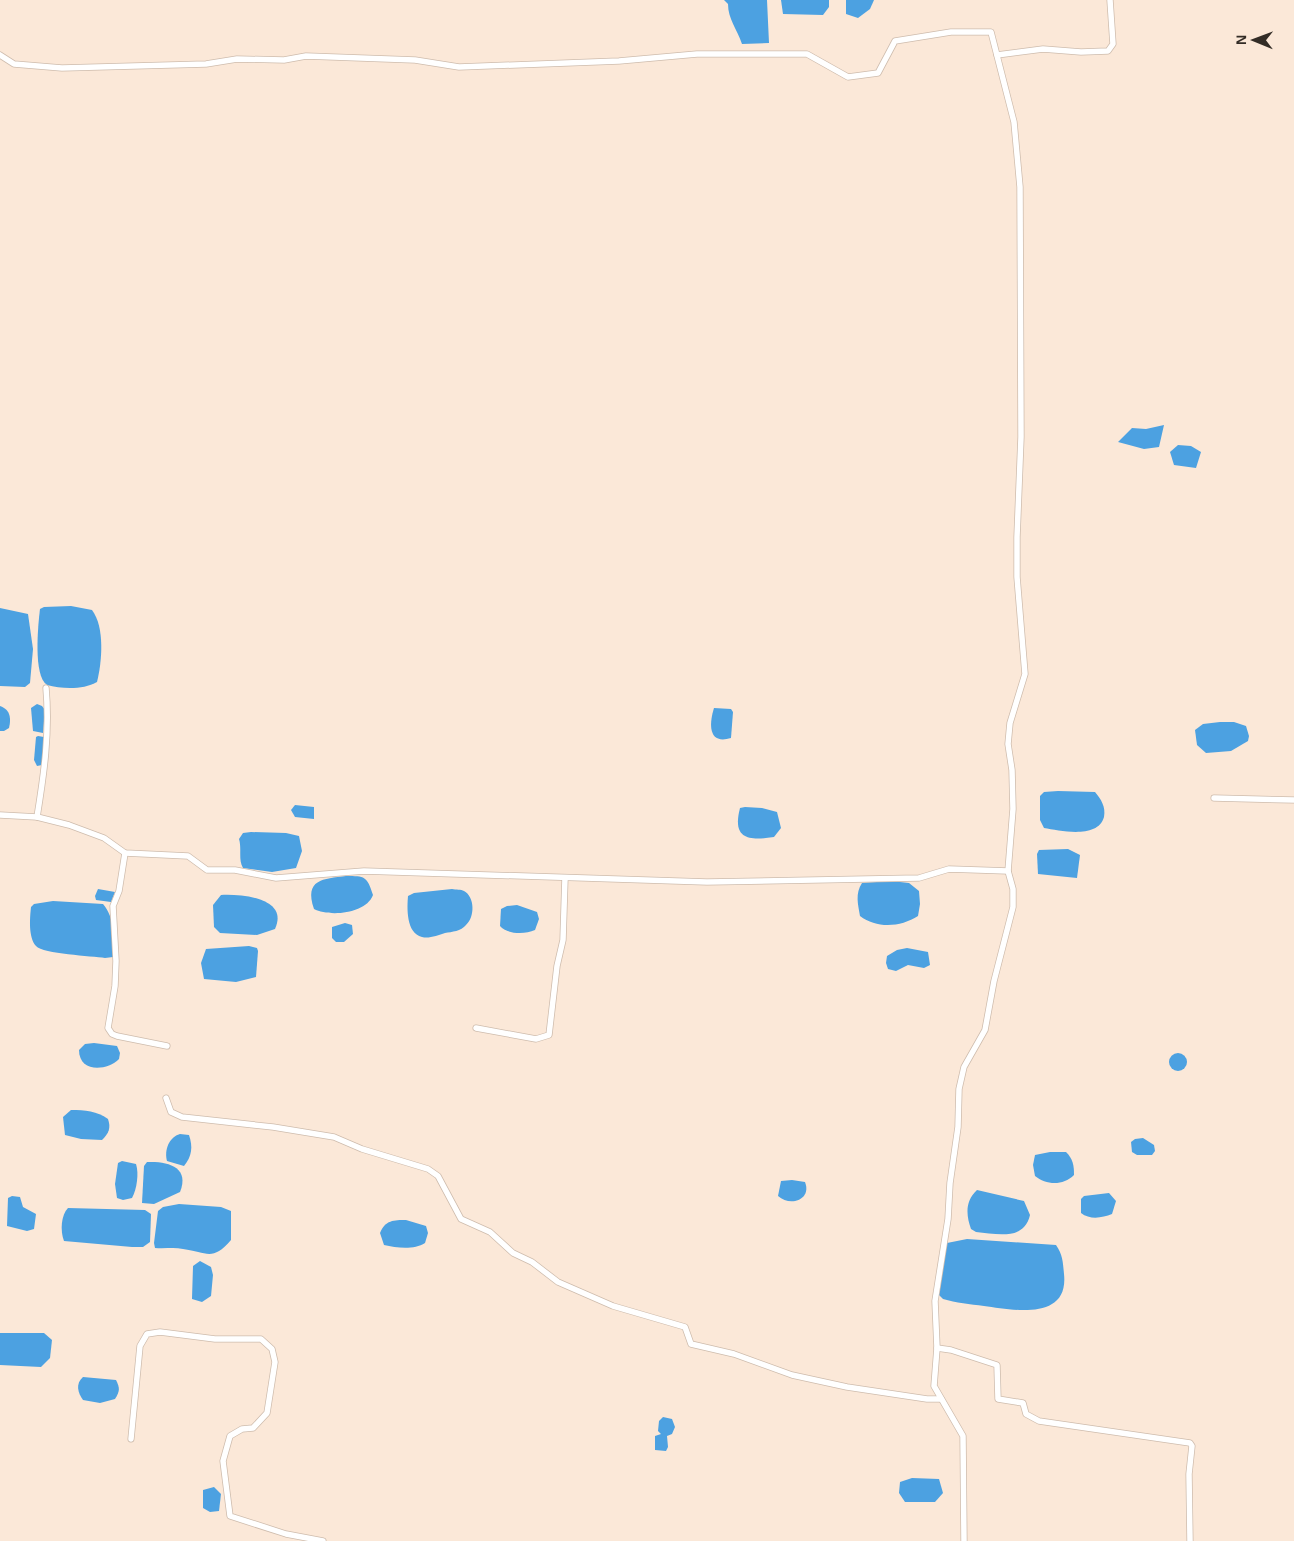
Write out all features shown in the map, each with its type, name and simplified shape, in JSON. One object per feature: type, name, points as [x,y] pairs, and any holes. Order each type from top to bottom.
[{"type":"street","points":[[997,55],[1043,49],[1081,52],[1108,51],[1113,44],[1110,0]]},
{"type":"street","points":[[0,55],[14,64],[62,68],[206,64],[237,59],[284,60],[306,56],[415,60],[459,67],[619,61],[697,54],[808,54],[848,77],[878,73],[895,41],[951,32],[990,32],[1014,122],[1020,187],[1021,437],[1016,537],[1017,577],[1025,674],[1010,723],[1008,744],[1012,770],[1013,809],[1008,871],[1013,889],[1013,907],[991,995],[985,1030],[964,1067],[959,1089],[958,1127],[950,1183],[948,1219],[935,1301],[938,1348],[934,1386],[954,1416],[963,1436],[964,1541]]},
{"type":"street","points":[[37,817],[44,771],[48,715],[46,688]]},
{"type":"street","points":[[1214,798],[1294,800]]},
{"type":"street","points":[[0,815],[37,817],[69,825],[104,838],[125,852],[188,856],[207,870],[235,870],[276,878],[364,871],[748,882],[919,878],[949,869],[1008,871]]},
{"type":"street","points":[[125,852],[119,891],[113,906],[116,961],[115,986],[108,1028],[112,1034],[117,1036],[167,1046]]},
{"type":"street","points":[[476,1028],[536,1039],[549,1035],[557,966],[563,940],[565,878]]},
{"type":"street","points":[[166,1098],[171,1112],[182,1118],[273,1127],[334,1137],[362,1149],[428,1169],[438,1176],[461,1219],[490,1232],[513,1253],[532,1262],[558,1282],[613,1306],[685,1327],[691,1344],[734,1354],[778,1372],[807,1379],[917,1398],[941,1399]]},
{"type":"street","points":[[131,1439],[140,1346],[147,1334],[160,1332],[215,1339],[261,1339],[272,1349],[275,1362],[273,1385],[267,1413],[253,1428],[242,1429],[230,1436],[224,1461],[230,1516],[286,1534],[323,1541]]},
{"type":"street","points":[[938,1348],[951,1350],[997,1365],[998,1399],[1023,1403],[1026,1414],[1039,1421],[1190,1443],[1192,1446],[1189,1495],[1190,1541]]},
{"type":"water","points":[[724,0],[767,0],[769,43],[742,44],[731,19],[728,4]]},
{"type":"water","points":[[781,0],[829,0],[829,7],[823,15],[783,14]]},
{"type":"water","points":[[846,0],[874,0],[870,9],[858,18],[846,14]]},
{"type":"water","points":[[1164,425],[1159,447],[1144,449],[1118,442],[1132,428],[1146,429]]},
{"type":"water","points":[[1178,445],[1191,446],[1201,452],[1196,468],[1174,465],[1170,452]]},
{"type":"water","points":[[71,606],[92,610],[96,617],[101,635],[100,665],[97,682],[91,685],[72,688],[47,685],[40,672],[38,661],[40,609],[44,607]]},
{"type":"water","points":[[0,608],[28,614],[33,649],[30,683],[25,687],[0,686]]},
{"type":"water","points":[[37,704],[45,710],[43,733],[33,731],[31,708]]},
{"type":"water","points":[[0,706],[8,712],[10,718],[9,728],[4,731],[0,731]]},
{"type":"water","points":[[714,708],[731,709],[733,712],[731,738],[718,739],[714,736],[711,720]]},
{"type":"water","points":[[1234,722],[1246,726],[1249,736],[1248,741],[1231,751],[1206,753],[1197,745],[1195,730],[1203,724]]},
{"type":"water","points":[[36,737],[44,737],[45,740],[42,765],[37,766],[34,760]]},
{"type":"water","points":[[1044,792],[1095,792],[1104,807],[1104,817],[1100,824],[1087,831],[1078,832],[1044,828],[1040,820],[1040,796]]},
{"type":"water","points":[[295,805],[314,807],[314,819],[295,817],[291,810]]},
{"type":"water","points":[[740,808],[762,808],[777,812],[781,828],[774,837],[750,838],[740,832],[738,818]]},
{"type":"water","points":[[243,833],[286,833],[299,836],[302,851],[296,868],[272,872],[243,868],[239,839]]},
{"type":"water","points":[[1068,849],[1080,855],[1077,878],[1038,874],[1037,854],[1039,850]]},
{"type":"water","points":[[357,876],[367,881],[373,895],[369,901],[355,910],[346,912],[329,913],[314,909],[312,892],[314,886],[323,880]]},
{"type":"water","points":[[891,881],[909,883],[919,891],[920,904],[918,916],[897,924],[881,925],[860,916],[858,895],[862,883]]},
{"type":"water","points":[[98,889],[115,892],[111,902],[96,900],[95,896]]},
{"type":"water","points":[[452,889],[463,890],[468,894],[472,902],[472,912],[469,921],[462,929],[453,932],[428,938],[417,935],[410,925],[408,896],[414,893]]},
{"type":"water","points":[[221,895],[251,897],[270,904],[276,910],[278,919],[275,929],[257,935],[220,933],[214,927],[213,905]]},
{"type":"water","points":[[53,901],[103,904],[110,915],[114,929],[113,957],[105,958],[57,953],[40,949],[36,946],[31,932],[31,907],[34,904]]},
{"type":"water","points":[[517,905],[537,912],[539,919],[535,930],[526,933],[516,933],[507,931],[500,926],[501,909]]},
{"type":"water","points":[[345,923],[352,925],[353,934],[344,942],[336,942],[332,938],[332,927]]},
{"type":"water","points":[[249,946],[257,948],[258,951],[256,977],[236,982],[204,979],[201,963],[206,949]]},
{"type":"water","points":[[907,948],[928,952],[930,965],[924,968],[908,965],[896,971],[888,969],[886,963],[887,956],[897,950]]},
{"type":"water","points":[[94,1043],[117,1046],[120,1053],[119,1059],[108,1066],[94,1068],[88,1066],[80,1057],[79,1050],[85,1044]]},
{"type":"water","points":[[1178,1053],[1184,1056],[1187,1062],[1184,1068],[1178,1071],[1172,1068],[1169,1062],[1172,1056]]},
{"type":"water","points":[[71,1110],[100,1114],[108,1119],[109,1130],[102,1140],[81,1139],[65,1135],[63,1117]]},
{"type":"water","points":[[180,1134],[189,1135],[191,1144],[189,1159],[184,1166],[167,1161],[166,1157],[168,1144]]},
{"type":"water","points":[[1143,1138],[1154,1145],[1155,1151],[1152,1155],[1137,1155],[1132,1152],[1131,1142],[1135,1139]]},
{"type":"water","points":[[1050,1152],[1066,1152],[1070,1157],[1073,1162],[1074,1175],[1070,1179],[1060,1183],[1049,1183],[1035,1176],[1033,1165],[1035,1155]]},
{"type":"water","points":[[122,1161],[136,1164],[137,1172],[136,1186],[132,1198],[123,1200],[117,1198],[115,1184],[118,1163]]},
{"type":"water","points":[[147,1162],[169,1164],[175,1167],[182,1177],[180,1192],[154,1204],[142,1203],[144,1166]]},
{"type":"water","points":[[781,1181],[805,1182],[806,1188],[803,1197],[799,1200],[788,1201],[778,1196]]},
{"type":"water","points":[[977,1190],[1024,1201],[1030,1215],[1027,1223],[1022,1229],[1009,1234],[976,1232],[971,1229],[968,1219],[968,1208],[970,1199]]},
{"type":"water","points":[[1109,1193],[1116,1201],[1112,1214],[1096,1218],[1088,1217],[1081,1213],[1081,1199],[1084,1196]]},
{"type":"water","points":[[12,1196],[20,1197],[23,1207],[36,1214],[34,1229],[27,1231],[7,1226],[8,1198]]},
{"type":"water","points":[[179,1204],[221,1207],[231,1211],[231,1240],[219,1251],[209,1254],[180,1248],[155,1248],[158,1211],[163,1207]]},
{"type":"water","points":[[68,1208],[145,1210],[151,1214],[150,1242],[143,1247],[132,1247],[64,1241],[62,1223]]},
{"type":"water","points":[[406,1220],[426,1226],[428,1233],[425,1243],[411,1248],[384,1245],[380,1233],[384,1225],[394,1221]]},
{"type":"water","points":[[967,1239],[1056,1245],[1063,1263],[1064,1274],[1063,1289],[1058,1299],[1049,1306],[1023,1310],[953,1302],[943,1299],[939,1295],[947,1243]]},
{"type":"water","points":[[200,1261],[211,1267],[213,1275],[211,1296],[202,1302],[192,1299],[193,1266]]},
{"type":"water","points":[[0,1333],[44,1333],[52,1340],[50,1358],[41,1367],[0,1365]]},
{"type":"water","points":[[83,1377],[116,1380],[119,1390],[118,1394],[115,1399],[100,1403],[83,1400],[78,1389],[80,1380]]},
{"type":"water","points":[[663,1417],[672,1419],[675,1427],[672,1434],[667,1436],[668,1447],[666,1451],[655,1450],[655,1436],[661,1434],[658,1431],[659,1421]]},
{"type":"water","points":[[912,1478],[939,1479],[943,1493],[935,1502],[905,1502],[899,1493],[900,1482]]},
{"type":"water","points":[[214,1487],[221,1494],[219,1511],[210,1512],[203,1508],[203,1490]]}]
